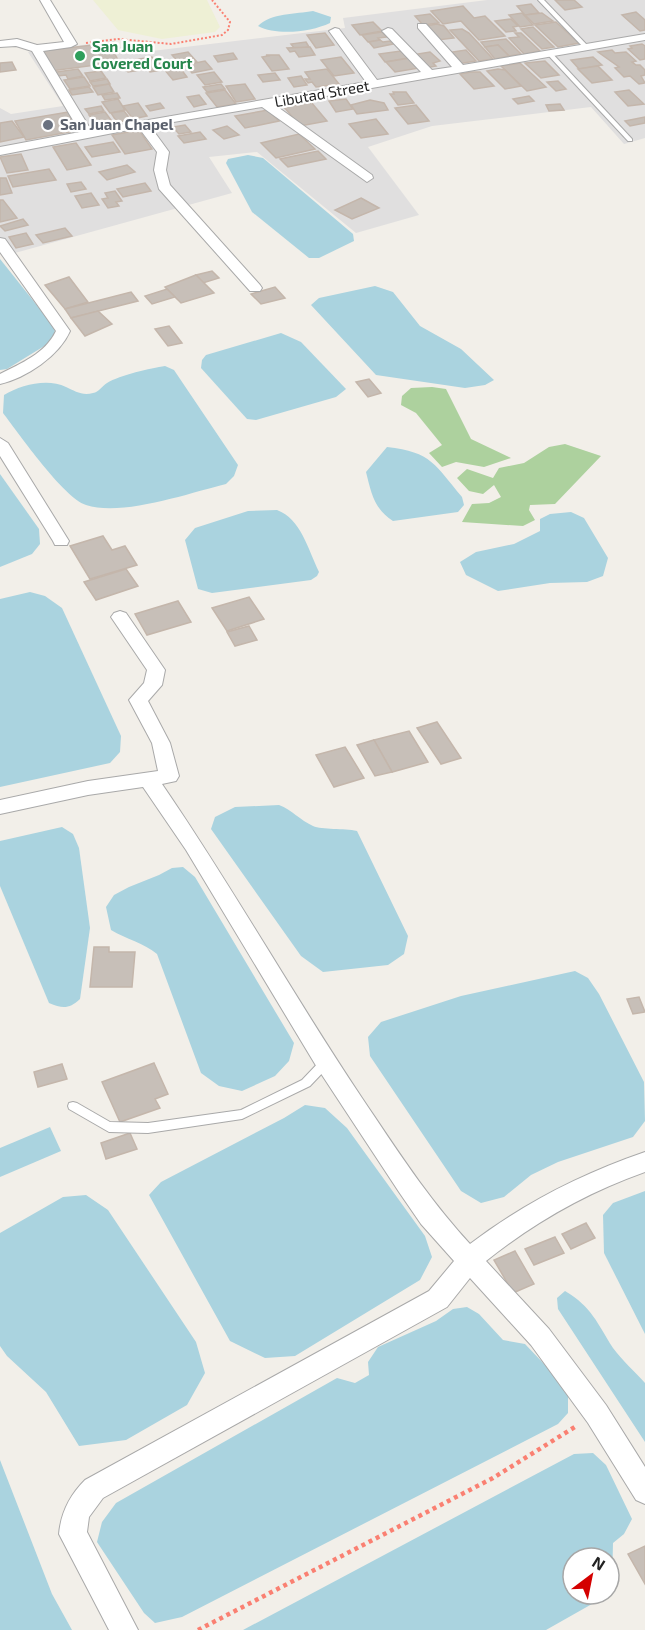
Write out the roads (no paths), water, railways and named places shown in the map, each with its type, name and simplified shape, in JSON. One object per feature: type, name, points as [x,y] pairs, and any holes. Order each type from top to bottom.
[{"type":"street","points":[[0,44],[17,42],[36,49],[71,44],[45,0]]},
{"type":"street","points":[[422,26],[460,69]]},
{"type":"street","points":[[335,31],[374,84]]},
{"type":"street","points":[[388,31],[429,74]]},
{"type":"street","name":"Libutad Street","points":[[0,152],[142,124],[645,37]]},
{"type":"street","points":[[36,49],[87,134]]},
{"type":"street","points":[[266,104],[367,178]]},
{"type":"street","points":[[142,124],[164,152],[160,170],[164,186],[255,288]]},
{"type":"street","points":[[0,242],[63,331],[59,343],[46,354],[0,380]]},
{"type":"street","points":[[0,443],[61,541]]},
{"type":"street","points":[[0,807],[88,788],[169,776],[160,743],[138,700],[153,685],[156,670],[120,617]]},
{"type":"street","points":[[148,779],[193,845],[326,1062],[429,1216],[540,1337],[597,1414],[645,1491]]},
{"type":"street","points":[[123,1630],[73,1534],[73,1522],[78,1507],[94,1489],[438,1299],[452,1287],[470,1260],[513,1224],[547,1203],[605,1175],[645,1162]]},
{"type":"lane","points":[[541,0],[586,47]]},
{"type":"lane","points":[[549,53],[630,140]]},
{"type":"lane","points":[[73,1106],[109,1127],[148,1128],[242,1114],[306,1083],[326,1062]]},
{"type":"water","points":[[313,11],[331,17],[330,23],[294,32],[275,31],[258,26],[277,16]]},
{"type":"water","points":[[248,155],[263,158],[353,234],[354,241],[319,258],[309,258],[252,212],[226,163],[228,159]]},
{"type":"water","points":[[0,259],[55,328],[54,340],[7,369],[0,370]]},
{"type":"water","points":[[375,286],[393,292],[420,326],[461,349],[494,380],[485,385],[465,388],[376,375],[311,305],[319,298]]},
{"type":"water","points":[[281,333],[301,342],[346,389],[336,397],[256,420],[247,419],[201,368],[202,360],[206,355]]},
{"type":"water","points":[[165,366],[174,370],[238,465],[234,476],[226,484],[136,506],[101,508],[86,505],[77,500],[54,478],[3,413],[4,395],[18,388],[51,383],[79,393],[89,394],[120,377]]},
{"type":"water","points":[[387,447],[414,452],[431,462],[462,497],[464,505],[458,512],[393,521],[377,505],[366,472]]},
{"type":"water","points":[[0,474],[39,529],[40,544],[32,554],[0,567]]},
{"type":"water","points":[[277,510],[292,520],[298,528],[319,572],[317,576],[311,580],[212,593],[198,589],[185,540],[195,528],[248,511]]},
{"type":"water","points":[[571,512],[584,518],[608,558],[603,576],[587,582],[550,583],[498,591],[466,575],[460,562],[476,552],[514,544],[540,531],[540,519],[550,514]]},
{"type":"water","points":[[30,592],[45,596],[62,608],[121,736],[120,752],[110,763],[0,787],[0,599]]},
{"type":"water","points":[[279,805],[313,826],[357,831],[408,936],[404,954],[388,965],[323,972],[301,956],[211,829],[215,817],[235,807]]},
{"type":"water","points":[[62,827],[73,834],[79,848],[90,928],[80,999],[66,1007],[49,1003],[0,886],[0,841]]},
{"type":"water","points":[[183,867],[195,877],[294,1043],[289,1061],[275,1076],[242,1091],[219,1086],[201,1073],[157,954],[111,930],[106,907],[114,895],[172,868]]},
{"type":"water","points":[[575,971],[588,978],[599,994],[644,1082],[645,1121],[633,1137],[558,1162],[531,1175],[504,1197],[481,1203],[461,1191],[370,1056],[368,1037],[381,1022],[461,996]]},
{"type":"water","points":[[305,1105],[325,1108],[347,1128],[425,1236],[432,1257],[420,1280],[295,1356],[265,1358],[230,1341],[149,1195],[161,1182]]},
{"type":"water","points":[[50,1127],[61,1151],[0,1177],[0,1148]]},
{"type":"water","points":[[645,1191],[645,1334],[604,1253],[603,1215],[613,1203]]},
{"type":"water","points":[[86,1195],[108,1210],[196,1342],[205,1373],[187,1405],[126,1440],[79,1446],[46,1392],[7,1356],[0,1346],[0,1233],[63,1197]]},
{"type":"water","points":[[565,1291],[588,1309],[613,1348],[645,1383],[645,1442],[558,1309],[557,1298]]},
{"type":"water","points":[[467,1307],[479,1314],[503,1340],[525,1344],[568,1389],[568,1413],[558,1424],[182,1617],[155,1623],[144,1613],[97,1542],[102,1522],[116,1503],[337,1378],[355,1383],[369,1375],[368,1362],[378,1347],[436,1321],[453,1309]]},
{"type":"water","points":[[593,1453],[606,1465],[632,1519],[624,1534],[613,1543],[613,1546],[561,1546],[561,1606],[588,1606],[546,1630],[243,1630],[574,1454]]},
{"type":"water","points":[[0,1460],[52,1594],[72,1630],[0,1630]]},
{"type":"place","name":"San Juan Covered Court","points":[[80,56]]},
{"type":"place","name":"San Juan Chapel","points":[[48,125]]}]
